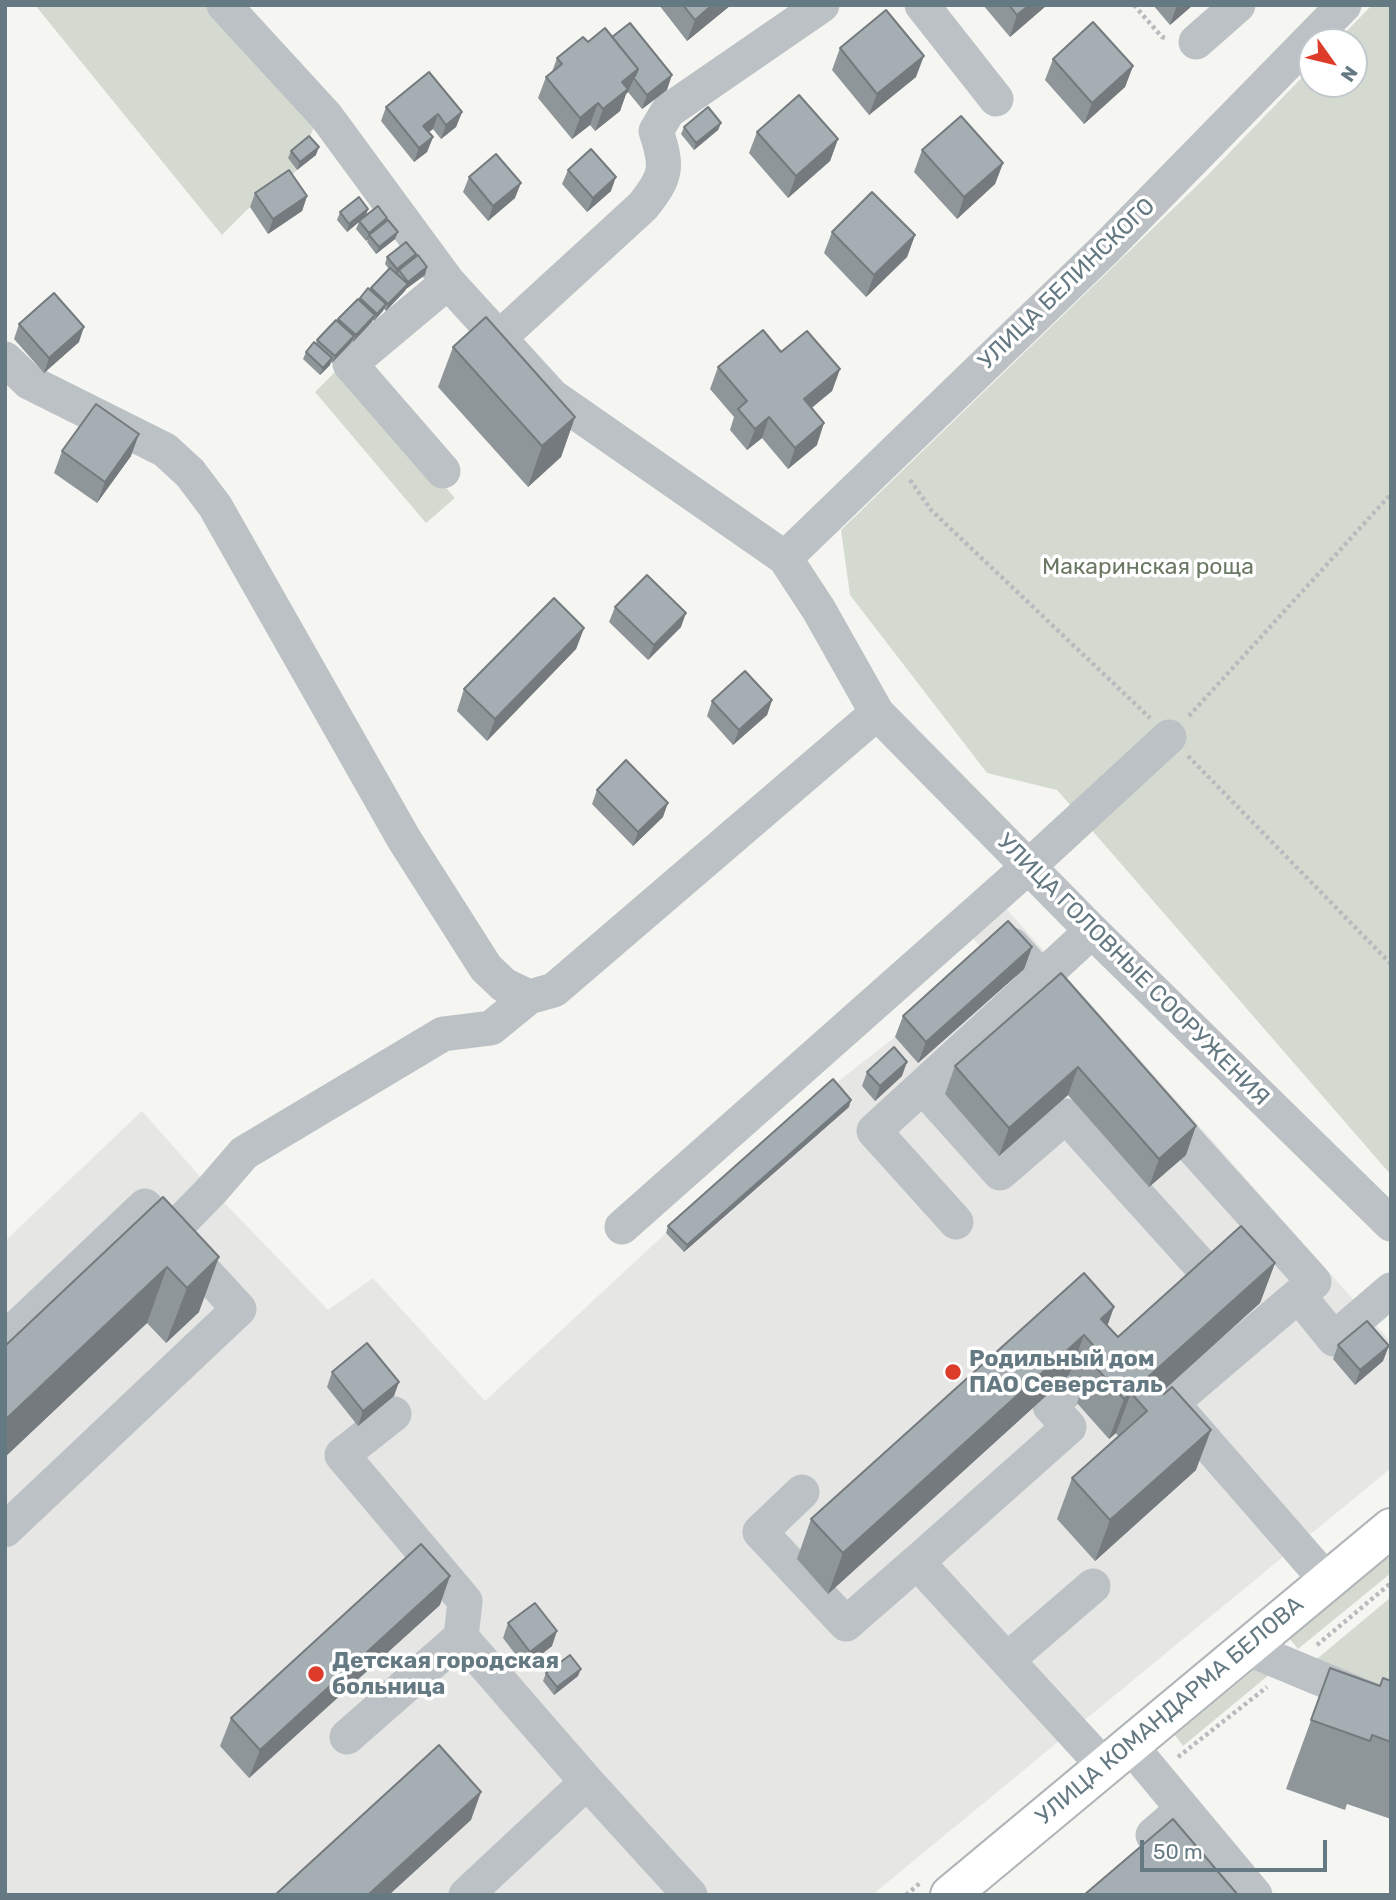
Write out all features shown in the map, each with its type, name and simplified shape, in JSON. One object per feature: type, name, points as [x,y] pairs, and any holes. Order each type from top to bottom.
[{"type":"main road","name":"УЛИЦА КОМАНДАРМА БЕЛОВА","points":[[950,1895],[1391,1528]]},
{"type":"street","points":[[169,1234],[244,1153],[443,1034],[491,1028],[529,996],[554,990],[877,713],[819,610],[785,558],[552,396],[448,282],[326,116],[224,5]]},
{"type":"street","points":[[499,338],[643,206],[660,185],[665,159],[656,131],[668,111],[822,5]]},
{"type":"street","points":[[922,5],[996,99]]},
{"type":"street","points":[[1196,42],[1238,5]]},
{"type":"street","name":"УЛИЦА БЕЛИНСКОГО","points":[[785,558],[1106,248],[1344,5]]},
{"type":"street","points":[[443,471],[350,364],[448,282]]},
{"type":"street","points":[[5,359],[29,382],[165,450],[190,473],[215,506],[404,839],[486,968],[504,985],[529,996]]},
{"type":"street","name":"УЛИЦА ГОЛОВНЫЕ СООРУЖЕНИЯ","points":[[877,713],[1092,931],[1391,1224]]},
{"type":"street","points":[[622,1227],[1028,867],[1169,737]]},
{"type":"street","points":[[956,1222],[874,1131],[1092,931]]},
{"type":"street","points":[[1012,945],[1104,1049]]},
{"type":"street","points":[[923,1087],[1000,1173],[1066,1116],[1193,1277],[1257,1221]]},
{"type":"street","points":[[1140,1089],[1314,1282],[1172,1403],[1327,1581]]},
{"type":"street","points":[[5,1339],[145,1206],[239,1309],[5,1530]]},
{"type":"street","points":[[1299,1296],[1334,1339],[1391,1290]]},
{"type":"street","points":[[802,1492],[760,1532],[846,1624],[1069,1427],[1050,1406],[1091,1369]]},
{"type":"street","points":[[347,1737],[461,1637],[465,1601],[342,1455],[394,1414]]},
{"type":"street","points":[[917,1562],[1007,1660],[1183,1809],[1249,1893]]},
{"type":"street","points":[[1007,1660],[1093,1586]]},
{"type":"street","points":[[461,1637],[690,1895]]},
{"type":"street","points":[[1247,1648],[1391,1708]]},
{"type":"street","points":[[466,1895],[587,1782]]},
{"type":"street","points":[[1153,1835],[1183,1809]]},
{"type":"path","points":[[1134,5],[1162,37],[1196,42]]},
{"type":"path","points":[[910,480],[932,511],[1169,737],[1391,964]]},
{"type":"path","points":[[1169,737],[1391,494]]},
{"type":"shaded area","points":[[1003,905],[1391,1342],[1391,1468],[872,1895],[5,1895],[5,1241],[142,1111],[212,1190],[328,1310],[373,1278],[485,1401],[666,1233],[685,1252],[848,1108],[831,1087],[895,1037],[987,954],[969,934]]},
{"type":"green space","points":[[35,5],[209,5],[314,127],[307,143],[288,158],[297,170],[284,184],[250,207],[222,235]]},
{"type":"green space","name":"Макаринская роща","points":[[1372,5],[1391,5],[1391,1175],[1057,790],[987,773],[850,595],[841,530],[1208,175],[1298,82],[1298,98],[1368,98],[1368,28],[1350,28]]},
{"type":"green space","points":[[341,366],[455,498],[426,523],[315,392]]},
{"type":"green space","points":[[1391,1554],[1391,1573],[1298,1649],[1289,1638]]},
{"type":"green space","points":[[1391,1597],[1391,1695],[1312,1663]]},
{"type":"green space","points":[[1261,1664],[1270,1674],[1183,1746],[1175,1735]]},
{"type":"building","points":[[683,5],[712,5],[695,20]]},
{"type":"building","points":[[1009,5],[1029,5],[1017,15]]},
{"type":"building","points":[[886,10],[924,56],[877,94],[840,48]]},
{"type":"building","points":[[1093,22],[1133,66],[1092,103],[1053,59]]},
{"type":"building","points":[[630,23],[672,75],[647,95],[633,77],[638,69],[612,37]]},
{"type":"building","points":[[605,28],[638,69],[622,82],[628,89],[603,109],[598,103],[580,118],[546,77],[562,64],[557,58],[583,37],[588,42]]},
{"type":"building","points":[[429,72],[462,112],[446,125],[438,114],[423,126],[433,137],[419,148],[386,107]]},
{"type":"building","points":[[799,95],[838,139],[796,176],[757,132]]},
{"type":"building","points":[[708,107],[721,123],[696,143],[684,127]]},
{"type":"building","points":[[961,116],[1003,163],[964,197],[922,150]]},
{"type":"building","points":[[309,136],[319,147],[300,162],[291,151]]},
{"type":"building","points":[[591,149],[616,177],[593,198],[568,170]]},
{"type":"building","points":[[496,154],[521,183],[493,206],[469,177]]},
{"type":"building","points":[[289,170],[307,196],[273,219],[255,193]]},
{"type":"building","points":[[872,192],[915,235],[874,275],[832,232]]},
{"type":"building","points":[[359,197],[368,209],[349,224],[340,212]]},
{"type":"building","points":[[378,206],[387,218],[369,233],[359,221]]},
{"type":"building","points":[[388,220],[398,232],[379,247],[369,235]]},
{"type":"building","points":[[406,242],[416,254],[397,269],[387,257]]},
{"type":"building","points":[[418,255],[427,267],[408,282],[399,270]]},
{"type":"building","points":[[390,268],[408,284],[388,304],[371,288]]},
{"type":"building","points":[[368,288],[386,304],[377,314],[360,298]]},
{"type":"building","points":[[54,293],[84,327],[49,358],[19,324]]},
{"type":"building","points":[[358,299],[375,315],[356,335],[338,319]]},
{"type":"building","points":[[486,317],[575,417],[542,446],[453,347]]},
{"type":"building","points":[[336,320],[354,336],[335,356],[317,340]]},
{"type":"building","points":[[763,330],[781,352],[807,331],[840,369],[804,399],[824,423],[795,448],[769,417],[755,429],[738,409],[747,401],[718,367]]},
{"type":"building","points":[[314,342],[332,358],[323,368],[306,352]]},
{"type":"building","points":[[96,404],[139,434],[105,482],[62,451]]},
{"type":"building","points":[[647,575],[686,613],[654,645],[615,607]]},
{"type":"building","points":[[554,598],[584,628],[495,719],[464,689]]},
{"type":"building","points":[[745,671],[772,700],[739,730],[712,701]]},
{"type":"building","points":[[626,760],[668,803],[638,832],[597,790]]},
{"type":"building","points":[[1008,921],[1032,947],[926,1042],[903,1016]]},
{"type":"building","points":[[1061,973],[1196,1126],[1159,1159],[1078,1067],[1009,1128],[955,1066]]},
{"type":"building","points":[[894,1047],[907,1062],[880,1086],[867,1072]]},
{"type":"building","points":[[833,1079],[851,1100],[687,1245],[668,1226]]},
{"type":"building","points":[[163,1197],[219,1257],[187,1288],[167,1267],[5,1420],[5,1346]]},
{"type":"building","points":[[1241,1226],[1275,1263],[1148,1377],[1164,1394],[1172,1387],[1211,1430],[1110,1520],[1072,1478],[1147,1411],[1131,1393],[1124,1399],[1092,1363],[1101,1354],[1084,1335],[843,1553],[811,1519],[1084,1273],[1114,1307],[1101,1319],[1118,1337]]},
{"type":"building","points":[[1367,1321],[1389,1346],[1360,1370],[1338,1345]]},
{"type":"building","points":[[367,1343],[399,1382],[363,1411],[332,1372]]},
{"type":"building","points":[[421,1544],[450,1576],[260,1750],[231,1718]]},
{"type":"building","points":[[535,1603],[557,1631],[530,1652],[508,1623]]},
{"type":"building","points":[[570,1655],[581,1669],[557,1687],[546,1673]]},
{"type":"building","points":[[1330,1668],[1380,1686],[1383,1678],[1391,1681],[1391,1742],[1372,1735],[1370,1741],[1311,1720]]},
{"type":"building","points":[[439,1745],[481,1792],[368,1895],[275,1895]]},
{"type":"building","points":[[1173,1819],[1238,1895],[1084,1895]]},
{"type":"place","name":"Родильный дом ПАО Северсталь","points":[[953,1372]]},
{"type":"place","name":"Детская городская больница","points":[[316,1674]]}]
